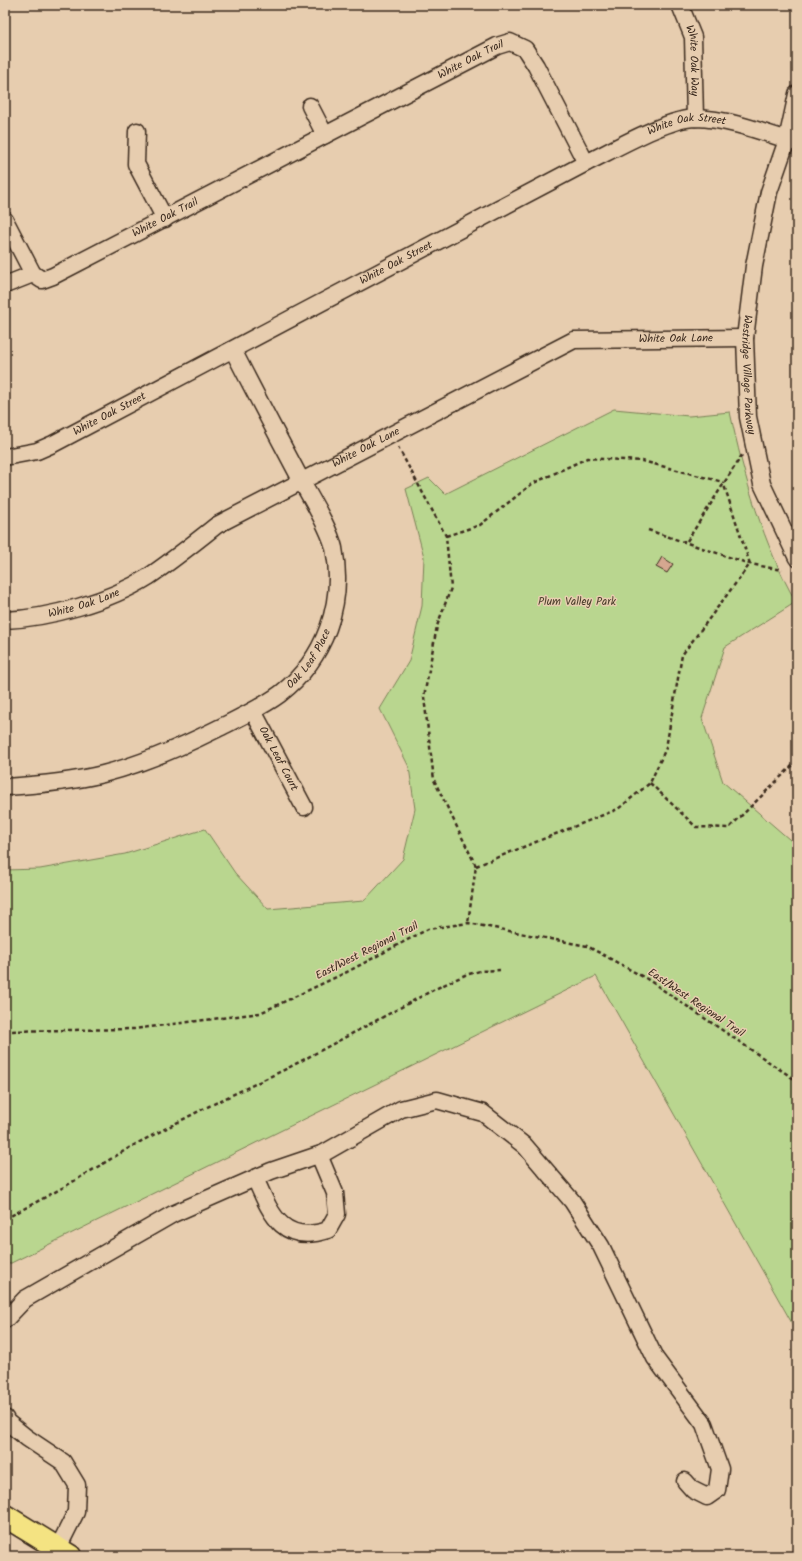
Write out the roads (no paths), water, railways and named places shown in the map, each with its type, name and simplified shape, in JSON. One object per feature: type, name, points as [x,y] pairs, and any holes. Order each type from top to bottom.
[{"type":"highway","points":[[5,1516],[64,1552]]},
{"type":"street","name":"White Oak Way","points":[[680,5],[693,38],[695,118]]},
{"type":"street","name":"White Oak Trail","points":[[33,274],[42,280],[53,276],[497,46],[510,42],[525,49],[586,163]]},
{"type":"street","name":"Westridge Village Parkway","points":[[797,94],[792,141],[769,192],[754,266],[745,338],[748,418],[762,484],[797,558]]},
{"type":"street","points":[[310,106],[325,135]]},
{"type":"street","name":"White Oak Street","points":[[5,457],[36,451],[53,444],[586,163],[661,126],[695,118],[724,121],[792,141]]},
{"type":"street","points":[[138,131],[136,164],[164,219]]},
{"type":"street","points":[[5,220],[33,274],[5,285]]},
{"type":"street","name":"White Oak Lane","points":[[5,620],[21,620],[69,609],[123,590],[146,578],[169,563],[217,525],[574,340],[745,338]]},
{"type":"street","name":"Oak Leaf Place","points":[[5,787],[64,782],[104,774],[180,747],[253,711],[280,694],[304,672],[320,647],[332,622],[338,577],[333,546],[302,482],[233,350]]},
{"type":"street","name":"Oak Leaf Court","points":[[253,711],[304,807]]},
{"type":"street","points":[[5,1320],[24,1299],[173,1214],[255,1178],[319,1155],[401,1109],[437,1100],[483,1113],[525,1146],[572,1201],[601,1246],[655,1358],[704,1424],[720,1469],[717,1490],[707,1497],[693,1490],[685,1481]]},
{"type":"street","points":[[255,1178],[271,1214],[293,1232],[312,1235],[328,1230],[337,1214],[336,1194],[319,1155]]},
{"type":"street","points":[[5,1418],[7,1422],[27,1438],[62,1462],[77,1485],[76,1512],[64,1552]]},
{"type":"park label","name":"Plum Valley Park","points":[[577,602]]}]
